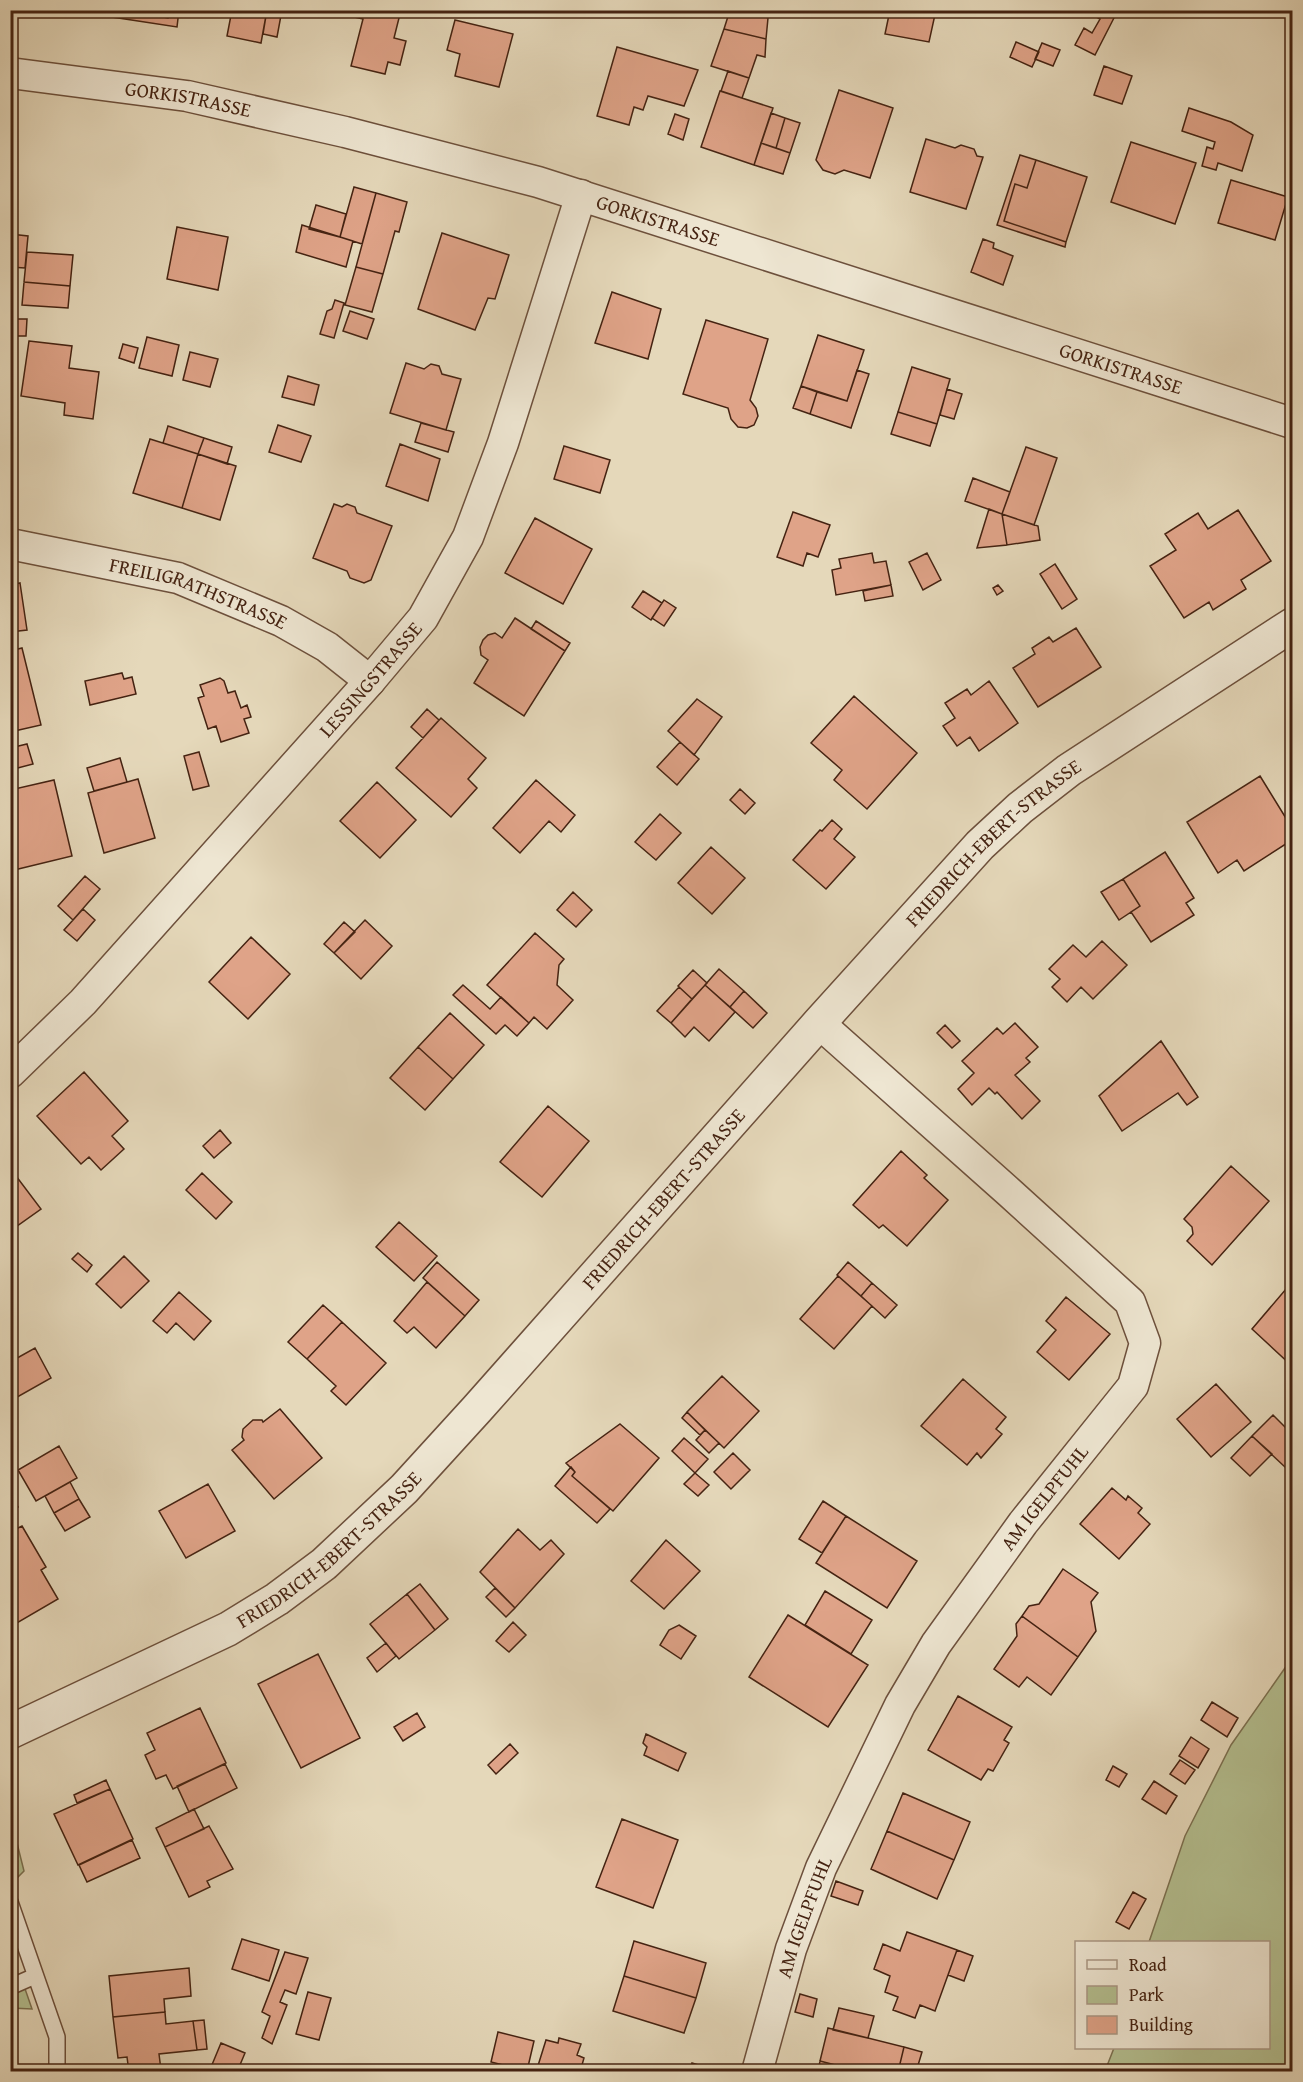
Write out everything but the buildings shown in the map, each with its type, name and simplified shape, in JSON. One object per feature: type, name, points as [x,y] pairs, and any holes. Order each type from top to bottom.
[{"type":"street","name":"GORKISTRASSE","points":[[10,73],[152,90],[220,104],[356,134],[538,182],[1293,423]]},
{"type":"street","name":"LESSINGSTRASSE","points":[[10,1073],[83,1002],[423,618],[468,537],[503,443],[581,195]]},
{"type":"street","name":"FREILIGRATHSTRASSE","points":[[10,544],[178,578],[281,621],[327,647],[369,681]]},
{"type":"street","name":"FRIEDRICH-EBERT-STRASSE","points":[[10,1732],[228,1629],[277,1599],[324,1564],[404,1489],[463,1425],[980,845],[1020,808],[1069,771],[1293,625]]},
{"type":"street","name":"AM IGELPFUHL","points":[[757,2072],[791,1949],[820,1868],[900,1705],[936,1644],[1023,1523],[1133,1386],[1146,1343],[1130,1302],[819,1023]]},
{"type":"lane","points":[[10,1902],[57,2037],[57,2072]]},
{"type":"lane","points":[[10,1987],[35,1976]]},
{"type":"green space","points":[[1292,1658],[1292,2071],[1105,2071],[1114,2049],[1270,2049],[1270,1941],[1149,1941],[1185,1836],[1231,1745]]},
{"type":"green space","points":[[11,1819],[24,1871],[10,1884]]},
{"type":"green space","points":[[10,1959],[23,1983],[32,2009],[11,2008]]}]
